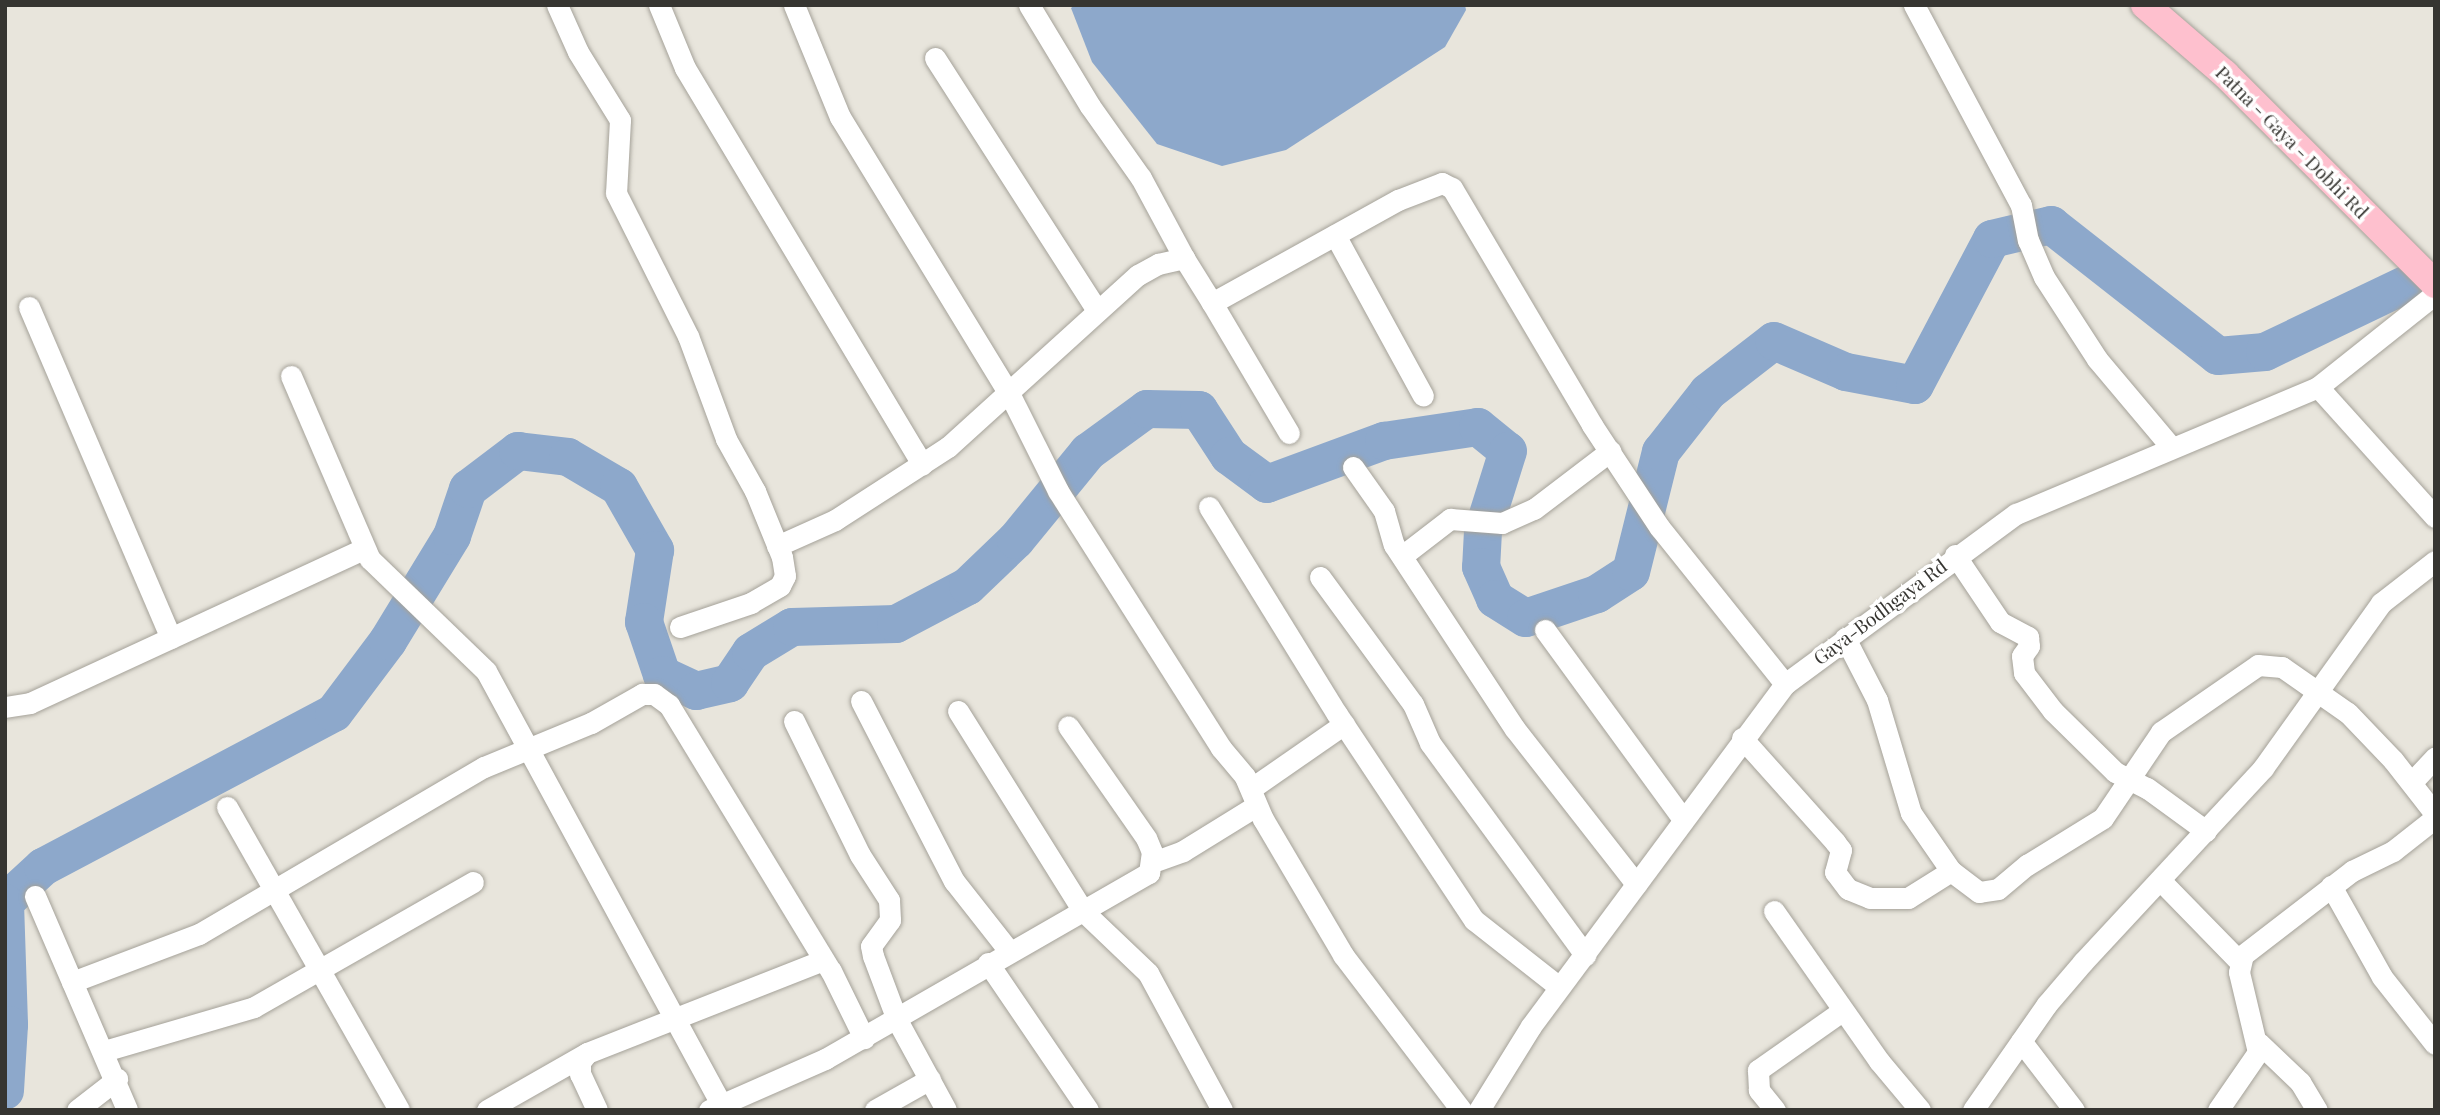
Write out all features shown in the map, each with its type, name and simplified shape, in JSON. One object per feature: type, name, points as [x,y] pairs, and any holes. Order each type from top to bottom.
[{"type":"main road","name":"Patna - Gaya - Dobhi Rd","points":[[2145,5],[2225,74],[2435,284]]},
{"type":"street","points":[[557,5],[578,51],[620,120],[616,193],[688,336],[726,439],[777,546],[785,576],[780,586],[751,603],[680,627]]},
{"type":"street","points":[[659,5],[699,92],[922,464]]},
{"type":"street","points":[[794,5],[827,89],[859,151],[1010,395],[1058,492],[1254,797],[1343,955],[1461,1110]]},
{"type":"street","points":[[1030,5],[1090,106],[1141,178],[1184,258],[1289,433]]},
{"type":"street","points":[[1914,5],[2025,215],[2028,240],[2044,277],[2082,337],[2171,447]]},
{"type":"street","points":[[935,58],[1097,310]]},
{"type":"street","points":[[1212,303],[1430,184],[1452,188],[1634,490],[1660,528],[1785,684]]},
{"type":"street","points":[[1335,235],[1423,396]]},
{"type":"street","points":[[777,546],[835,520],[922,464],[1010,395],[1097,310],[1138,275],[1171,259],[1184,258]]},
{"type":"street","name":"Gaya-Bodhgaya Rd","points":[[1479,1110],[1559,988],[1742,738],[1785,684],[1955,555],[2040,502],[2318,387],[2435,294]]},
{"type":"street","points":[[29,307],[171,638]]},
{"type":"street","points":[[291,376],[364,549],[389,580],[423,607],[486,671],[526,748],[679,1019],[715,1107],[784,1079],[864,1038],[988,963],[1142,878],[1153,862],[1183,851],[1344,724]]},
{"type":"street","points":[[2318,387],[2435,517]]},
{"type":"street","points":[[1402,556],[1450,519],[1502,523],[1548,501],[1609,451]]},
{"type":"street","points":[[1353,467],[1384,510],[1394,545],[1528,747],[1636,884]]},
{"type":"street","points":[[1209,507],[1344,724],[1474,920],[1559,988]]},
{"type":"street","points":[[5,707],[30,703],[364,549]]},
{"type":"street","points":[[1955,555],[2000,622],[2028,637],[2022,662],[2037,691],[2103,761],[2130,782],[2147,788],[2206,831]]},
{"type":"street","points":[[1973,1110],[2021,1041],[2083,962],[2278,750],[2317,689],[2381,603],[2435,561]]},
{"type":"street","points":[[1320,577],[1413,704],[1430,743],[1585,956]]},
{"type":"street","points":[[1545,630],[1683,819]]},
{"type":"street","points":[[1845,638],[1877,700],[1911,813],[1951,871],[1966,884],[1989,894],[2091,827],[2111,810],[2161,732],[2258,665],[2282,667],[2317,689],[2362,726],[2412,782],[2435,816],[2393,851],[2331,886],[2265,934],[2239,962]]},
{"type":"street","points":[[72,982],[181,942],[276,892],[368,834],[526,748],[598,720],[642,694],[663,698],[824,960],[864,1038]]},
{"type":"street","points":[[861,701],[961,892],[1009,951]]},
{"type":"street","points":[[958,711],[1083,911],[1148,973],[1222,1110]]},
{"type":"street","points":[[794,721],[860,855],[889,901],[890,920],[871,946],[897,1020],[946,1110]]},
{"type":"street","points":[[1069,726],[1146,838],[1153,862]]},
{"type":"street","points":[[1742,738],[1835,842],[1840,850],[1835,872],[1848,889],[1870,898],[1908,898],[1919,895],[1951,871]]},
{"type":"street","points":[[2412,782],[2435,757]]},
{"type":"street","points":[[227,807],[318,971],[400,1110]]},
{"type":"street","points":[[2160,880],[2239,962],[2259,1043],[2253,1062],[2218,1110]]},
{"type":"street","points":[[104,1051],[254,1007],[473,882]]},
{"type":"street","points":[[2331,886],[2382,977],[2435,1044]]},
{"type":"street","points":[[35,896],[117,1079],[127,1110]]},
{"type":"street","points":[[1774,911],[1842,1011],[1920,1110]]},
{"type":"street","points":[[487,1110],[587,1053],[824,960]]},
{"type":"street","points":[[988,963],[1088,1110]]},
{"type":"street","points":[[1775,1110],[1759,1090],[1758,1070],[1842,1011]]},
{"type":"street","points":[[2021,1041],[2074,1110]]},
{"type":"street","points":[[2259,1043],[2300,1082],[2317,1110]]},
{"type":"street","points":[[587,1053],[580,1062],[580,1074],[597,1110]]},
{"type":"street","points":[[76,1110],[117,1079]]},
{"type":"street","points":[[875,1110],[930,1079]]},
{"type":"water","points":[[1075,5],[1465,5],[1466,10],[1445,47],[1286,150],[1222,166],[1157,144],[1092,62],[1071,8]]},
{"type":"waterway","points":[[5,902],[43,867],[334,713],[388,641],[452,536],[468,489],[518,451],[568,457],[619,487],[655,550],[644,622],[662,675],[696,691],[730,683],[751,652],[792,627],[896,624],[968,586],[1016,540],[1088,452],[1147,409],[1199,410],[1229,456],[1267,484],[1384,441],[1478,427],[1508,451],[1483,531],[1481,567],[1495,599],[1526,618],[1597,594],[1631,572],[1661,452],[1708,392],[1774,341],[1846,372],[1915,385],[1992,239],[2051,225],[2218,356],[2265,352],[2405,285]]},
{"type":"waterway","points":[[5,903],[9,1025],[5,1091]]}]
